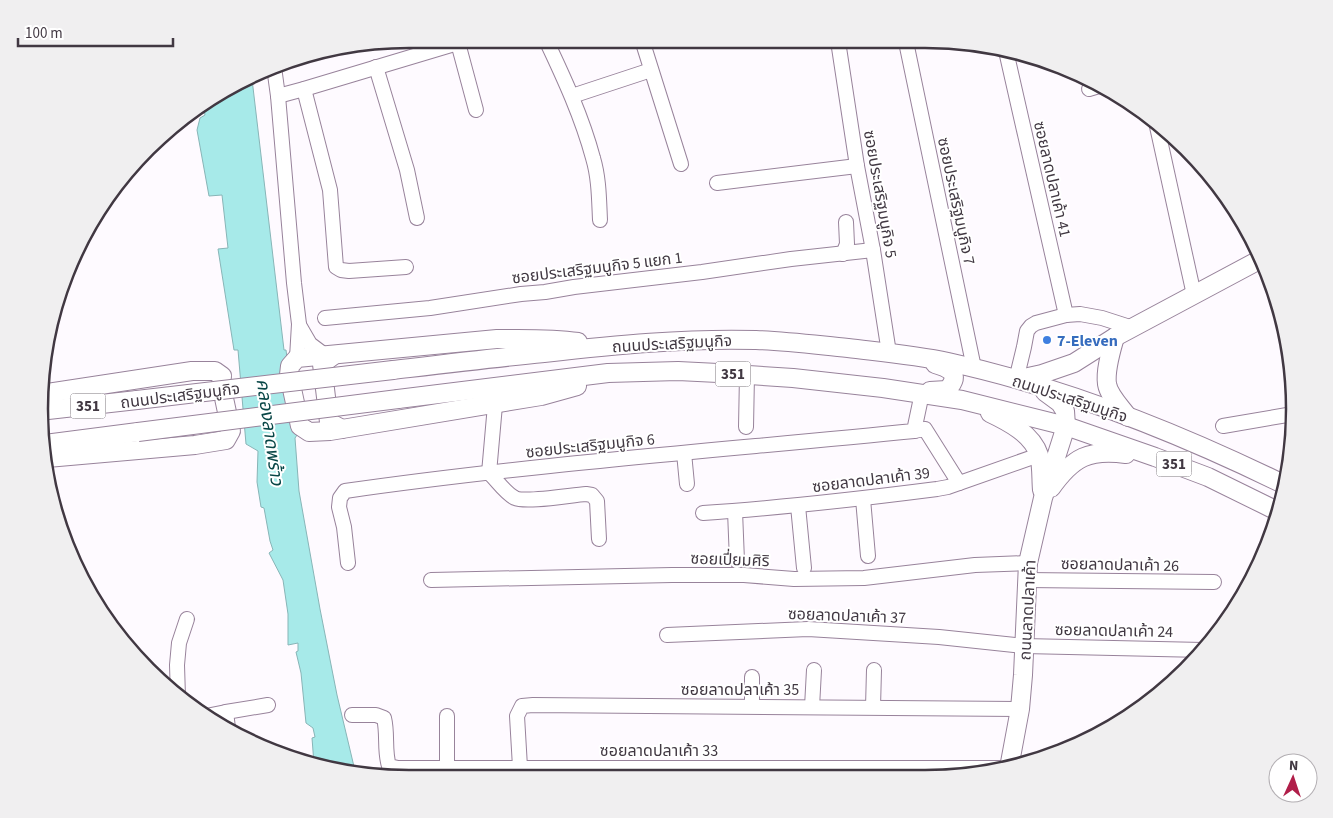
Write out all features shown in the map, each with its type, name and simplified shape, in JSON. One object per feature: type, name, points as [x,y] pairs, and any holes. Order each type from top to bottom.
[{"type":"main road","points":[[1023,382],[1074,363],[1115,337],[1254,263]]},
{"type":"main road","points":[[1115,337],[1108,359],[1107,384],[1112,395],[1128,417]]},
{"type":"main road","points":[[605,346],[566,340],[497,339],[297,358],[290,366],[289,375],[300,426],[309,432],[330,431],[495,405],[577,386],[608,373]]},
{"type":"main road","name":"ถนนประเสริฐมนูกิจ","points":[[48,410],[605,346],[673,341],[757,340],[894,353],[974,368],[1023,382],[1128,417],[1188,440],[1279,482]]},
{"type":"main road","points":[[883,388],[942,391],[947,390],[951,386],[953,374],[948,368],[894,353]]},
{"type":"main road","points":[[330,356],[322,364],[329,422],[342,429]]},
{"type":"main road","points":[[48,393],[192,371],[215,371],[222,376],[230,431],[226,440],[196,445],[51,458]]},
{"type":"main road","name":"ถนนประเสริฐมนูกิจ","points":[[49,443],[608,373],[678,371],[794,378],[922,393],[962,400],[1066,426],[1155,457],[1208,478],[1271,508]]},
{"type":"main road","points":[[1023,382],[1060,403],[1065,411],[1066,426]]},
{"type":"main road","points":[[962,400],[1004,420],[1029,437],[1039,455],[1043,498]]},
{"type":"main road","name":"ถนนลาดปลาเค้า","points":[[1010,760],[1020,708],[1027,572],[1043,498],[1066,426]]},
{"type":"main road","points":[[1043,498],[1065,470],[1080,459],[1093,454],[1108,452],[1155,457]]},
{"type":"street","points":[[278,96],[440,48]]},
{"type":"street","points":[[465,48],[476,110]]},
{"type":"street","points":[[550,48],[572,96],[594,159],[599,194],[600,220]]},
{"type":"street","points":[[644,48],[681,164]]},
{"type":"street","name":"ซอยประเสริฐมนูกิจ 5","points":[[839,48],[857,166],[894,353]]},
{"type":"street","name":"ซอยประเสริฐมนูกิจ 7","points":[[907,48],[974,368]]},
{"type":"street","name":"ซอยลาดปลาเค้า 41","points":[[1007,57],[1066,315]]},
{"type":"street","points":[[376,67],[407,170],[418,218]]},
{"type":"street","points":[[572,96],[651,70]]},
{"type":"street","points":[[275,74],[299,324],[297,358]]},
{"type":"street","points":[[304,89],[330,190],[336,267],[349,271],[406,267]]},
{"type":"street","points":[[1159,134],[1194,295]]},
{"type":"street","points":[[717,183],[857,166]]},
{"type":"street","points":[[843,254],[848,244],[846,222]]},
{"type":"street","name":"ซอยประเสริฐมนูกิจ 5 แยก 1","points":[[325,318],[430,308],[574,287],[873,250]]},
{"type":"street","points":[[1023,382],[1024,347],[1027,332],[1036,323],[1066,315],[1080,314],[1133,328]]},
{"type":"street","points":[[299,324],[310,344],[330,356]]},
{"type":"street","points":[[746,427],[747,375]]},
{"type":"street","points":[[922,393],[914,430],[924,429],[959,483]]},
{"type":"street","points":[[495,405],[489,473],[515,498],[525,500],[592,495],[597,501],[598,539]]},
{"type":"street","points":[[1223,426],[1286,415]]},
{"type":"street","name":"ซอยประเสริฐมนูกิจ 6","points":[[348,563],[344,527],[339,507],[340,498],[344,491],[489,473],[914,430]]},
{"type":"street","points":[[684,453],[687,484]]},
{"type":"street","name":"ซอยลาดปลาเค้า 39","points":[[703,513],[798,506],[937,489],[948,487],[1039,455]]},
{"type":"street","points":[[862,499],[868,556]]},
{"type":"street","points":[[798,506],[804,568]]},
{"type":"street","points":[[735,511],[737,561]]},
{"type":"street","name":"ซอยเปี่ยมศิริ","points":[[431,580],[672,575],[744,575],[794,579],[855,578],[990,564],[1027,572]]},
{"type":"street","name":"ซอยลาดปลาเค้า 26","points":[[1027,572],[1214,582]]},
{"type":"street","points":[[178,687],[179,643],[187,619]]},
{"type":"street","name":"ซอยลาดปลาเค้า 37","points":[[667,635],[808,629],[939,637],[1024,646]]},
{"type":"street","name":"ซอยลาดปลาเค้า 24","points":[[1024,646],[1194,650]]},
{"type":"street","points":[[812,707],[814,670]]},
{"type":"street","points":[[873,707],[874,670]]},
{"type":"street","points":[[752,677],[752,706]]},
{"type":"street","points":[[215,714],[268,705]]},
{"type":"street","name":"ซอยลาดปลาเค้า 35","points":[[520,767],[517,716],[522,706],[1020,708]]},
{"type":"street","points":[[226,712],[227,722]]},
{"type":"street","name":"ซอยลาดปลาเค้า 33","points":[[352,714],[384,718],[387,759],[390,766],[398,768],[964,768]]},
{"type":"street","points":[[447,716],[447,768]]},
{"type":"water","name":"คลองลาดพร้าว","points":[[253,83],[284,350],[286,350],[297,435],[295,438],[299,491],[337,695],[354,766],[314,758],[312,738],[315,737],[313,728],[306,723],[301,673],[296,652],[298,651],[298,643],[288,645],[288,614],[283,580],[269,553],[273,550],[264,508],[261,507],[257,482],[258,451],[246,444],[238,350],[234,350],[218,249],[228,248],[222,195],[209,196],[197,130],[200,118],[205,115],[204,111],[208,108]]},
{"type":"place","name":"7-Eleven","points":[[1047,340]]}]
